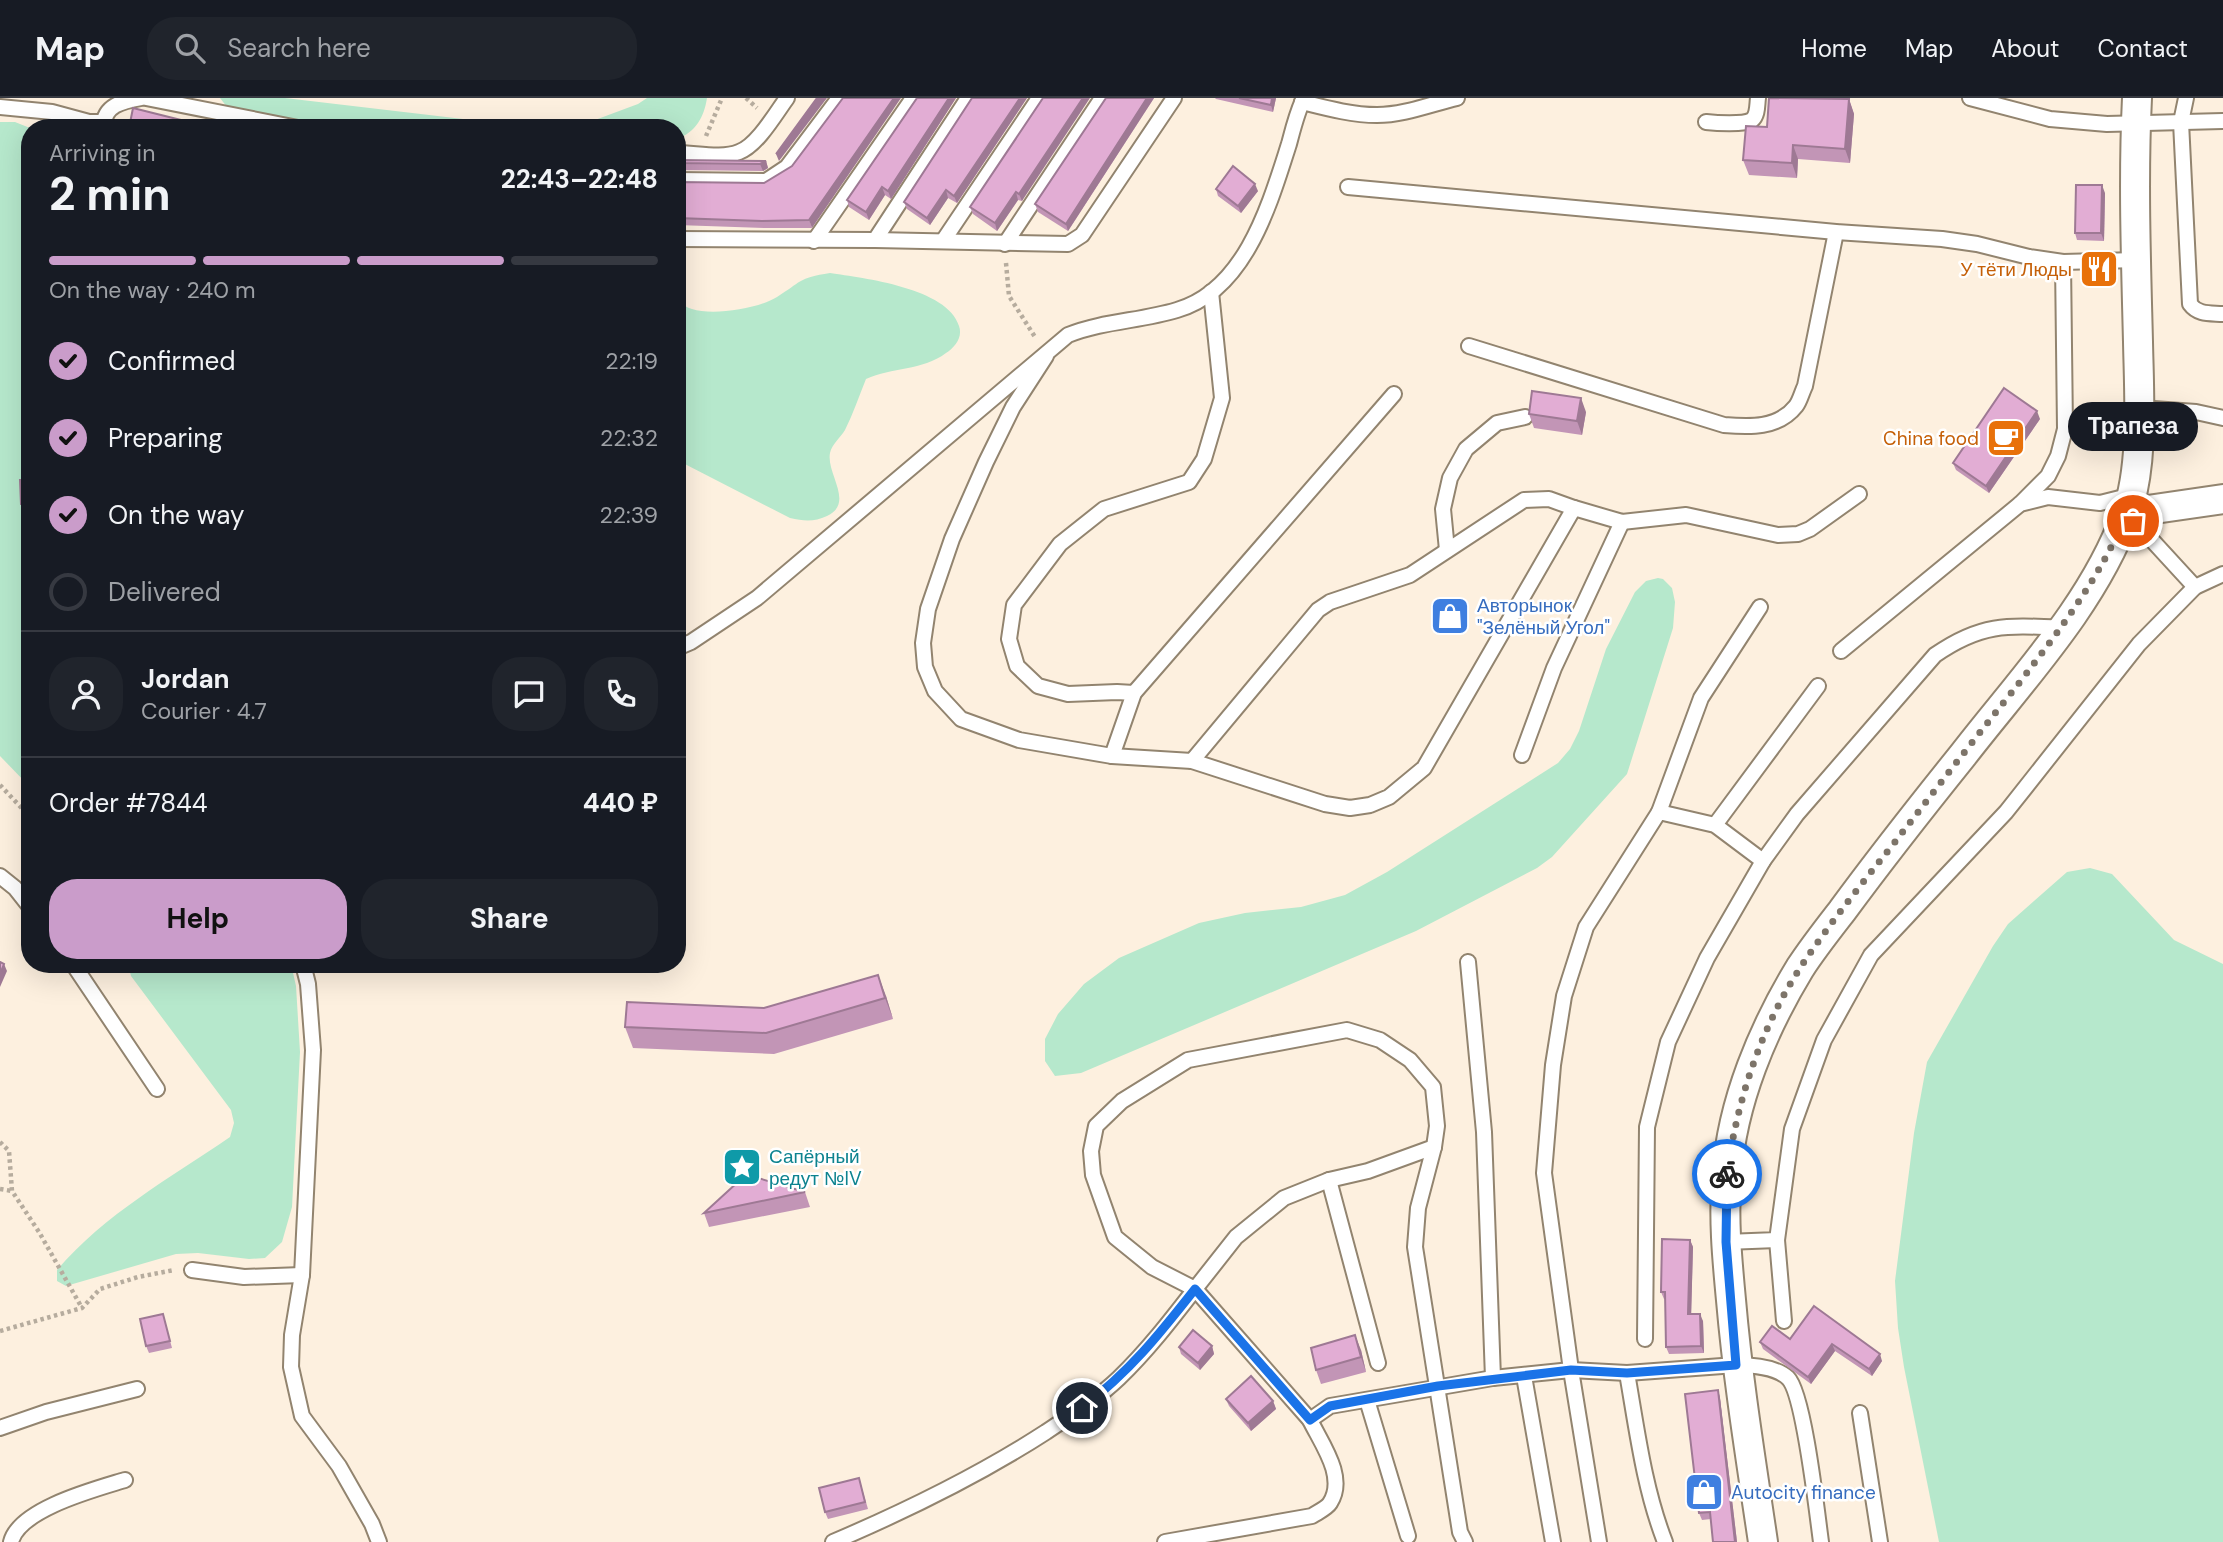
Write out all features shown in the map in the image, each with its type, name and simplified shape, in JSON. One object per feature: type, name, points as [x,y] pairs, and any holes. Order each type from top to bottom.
[{"type":"street","points":[[1763,1542],[1736,1365],[1726,1242],[1727,1172],[1739,1104],[1773,1018],[1801,966],[1864,880],[2062,628],[2113,546],[2130,504],[2139,408],[2136,110]]},
{"type":"street","points":[[2130,504],[2223,499]]},
{"type":"lane","points":[[106,119],[109,109],[121,102],[144,98],[252,119]]},
{"type":"lane","points":[[686,153],[732,154],[750,146],[787,98]]},
{"type":"lane","points":[[686,180],[766,181],[787,167],[839,98]]},
{"type":"lane","points":[[814,241],[913,98]]},
{"type":"lane","points":[[875,240],[968,98]]},
{"type":"lane","points":[[943,241],[1038,98]]},
{"type":"lane","points":[[1005,244],[1102,98]]},
{"type":"lane","points":[[686,239],[1068,244],[1082,235],[1174,98]]},
{"type":"lane","points":[[686,644],[757,598],[1068,335],[1087,327],[1178,310],[1211,292],[1236,267],[1265,218],[1303,100],[1342,111],[1377,115],[1457,98]]},
{"type":"lane","points":[[1706,122],[1745,122],[1752,119],[1757,112],[1758,98]]},
{"type":"lane","points":[[1969,98],[2050,119],[2107,124],[2136,110],[2181,121],[2223,121]]},
{"type":"lane","points":[[2186,98],[2181,121],[2190,304],[2194,310],[2202,313],[2223,314]]},
{"type":"lane","points":[[0,107],[51,112],[81,119]]},
{"type":"lane","points":[[1348,187],[1965,242],[2063,262],[2136,260]]},
{"type":"lane","points":[[1469,346],[1724,425],[1751,427],[1775,423],[1796,406],[1805,386],[1836,232]]},
{"type":"lane","points":[[1841,651],[2021,504],[2048,477],[2058,456],[2065,429],[2063,262]]},
{"type":"lane","points":[[1134,693],[1068,694],[1038,686],[1017,666],[1009,639],[1014,605],[1060,544],[1104,509],[1189,482],[1204,459],[1222,398],[1211,292]]},
{"type":"lane","points":[[1046,356],[1013,407],[952,539],[928,609],[923,643],[925,667],[935,691],[961,719],[1019,740],[1112,756],[1192,761],[1325,804],[1350,808],[1370,805],[1389,797],[1424,768],[1574,508]]},
{"type":"lane","points":[[1112,756],[1134,693],[1394,394]]},
{"type":"lane","points":[[2139,408],[2196,412],[2223,418]]},
{"type":"lane","points":[[1447,550],[1443,509],[1450,478],[1466,449],[1497,423],[1525,417]]},
{"type":"lane","points":[[1192,761],[1318,610],[1330,602],[1410,575],[1524,500],[1549,499],[1622,522],[1686,515],[1779,536],[1798,534],[1810,529],[1858,494]]},
{"type":"lane","points":[[2021,504],[2048,497],[2130,504],[2195,587]]},
{"type":"lane","points":[[1522,755],[1554,668],[1622,522]]},
{"type":"lane","points":[[1784,1321],[1777,1240],[1792,1129],[1824,1040],[1871,955],[2006,812],[2139,644],[2195,587],[2223,573]]},
{"type":"lane","points":[[1599,1542],[1571,1370],[1544,1173],[1553,1065],[1564,996],[1586,927],[1659,812],[1701,698],[1760,607]]},
{"type":"lane","points":[[1646,1339],[1647,1127],[1668,1042],[1707,958],[1763,861],[1797,814],[1935,655],[1957,640],[2001,626],[2062,628]]},
{"type":"lane","points":[[1715,825],[1818,686]]},
{"type":"lane","points":[[1659,812],[1715,825],[1763,861]]},
{"type":"lane","points":[[0,876],[21,896]]},
{"type":"lane","points":[[1468,962],[1484,1132],[1493,1378]]},
{"type":"lane","points":[[79,973],[158,1089]]},
{"type":"lane","points":[[305,973],[313,1050],[302,1275],[292,1335],[291,1367],[302,1416],[339,1466],[372,1524],[379,1542]]},
{"type":"lane","points":[[1165,1542],[1312,1516],[1330,1505],[1336,1484],[1333,1467],[1310,1420],[1195,1289],[1152,1267],[1115,1237],[1093,1175],[1091,1150],[1096,1126],[1122,1101],[1188,1060],[1347,1030],[1380,1040],[1410,1060],[1433,1087],[1437,1126],[1418,1208],[1415,1247],[1460,1532],[1465,1542]]},
{"type":"lane","points":[[833,1542],[898,1514],[994,1465],[1082,1408],[1118,1380],[1143,1354],[1236,1237],[1284,1198],[1329,1180],[1368,1171],[1434,1147]]},
{"type":"lane","points":[[1329,1180],[1378,1363]]},
{"type":"lane","points":[[1726,1242],[1777,1240]]},
{"type":"lane","points":[[192,1270],[244,1277],[302,1275]]},
{"type":"lane","points":[[1310,1420],[1330,1406],[1493,1378],[1571,1370],[1627,1373],[1753,1365],[1787,1377],[1799,1400],[1821,1542]]},
{"type":"lane","points":[[1627,1373],[1643,1464],[1665,1542]]},
{"type":"lane","points":[[1524,1376],[1553,1542]]},
{"type":"lane","points":[[0,1428],[46,1412],[137,1389]]},
{"type":"lane","points":[[1367,1399],[1408,1536]]},
{"type":"lane","points":[[1860,1413],[1880,1542]]},
{"type":"lane","points":[[12,1542],[21,1527],[41,1511],[60,1501],[125,1480]]},
{"type":"path","points":[[700,153],[722,98]]},
{"type":"path","points":[[1005,244],[1009,296],[1046,356]]},
{"type":"path","points":[[0,785],[21,807]]},
{"type":"path","points":[[0,1142],[9,1151],[12,1191],[40,1232],[82,1308]]},
{"type":"path","points":[[0,1189],[12,1191]]},
{"type":"path","points":[[0,1331],[82,1308],[100,1289],[159,1273],[192,1270]]},
{"type":"green space","points":[[220,98],[285,98],[463,119],[291,119],[227,107]]},
{"type":"green space","points":[[647,98],[707,98],[698,123],[686,134],[686,119],[598,119]]},
{"type":"green space","points":[[0,122],[15,122],[21,124],[21,778],[0,756]]},
{"type":"green space","points":[[830,273],[882,282],[922,294],[939,302],[952,313],[960,334],[952,348],[937,359],[866,379],[845,430],[830,453],[839,504],[827,516],[800,520],[790,518],[686,465],[686,307],[711,312],[747,308],[769,301],[805,279]]},
{"type":"green space","points":[[1658,578],[1672,588],[1675,602],[1673,628],[1627,774],[1552,857],[1537,868],[1416,931],[1081,1073],[1055,1076],[1045,1061],[1045,1039],[1058,1014],[1084,984],[1119,958],[1199,923],[1245,913],[1301,907],[1345,895],[1387,872],[1558,763],[1570,749],[1579,731],[1606,649],[1635,592],[1646,581]]},
{"type":"green space","points":[[2090,868],[2112,874],[2174,940],[2223,964],[2223,1542],[1939,1542],[1904,1367],[1895,1281],[1914,1133],[1927,1062],[2008,924],[2067,872]]},
{"type":"green space","points":[[130,973],[293,973],[300,1052],[292,1207],[282,1242],[265,1258],[176,1254],[66,1286],[57,1281],[57,1270],[76,1250],[117,1214],[230,1137],[234,1123],[231,1110]]},
{"type":"building","points":[[817,98],[819,98],[776,154]]},
{"type":"building","points":[[843,98],[894,98],[809,220],[686,218],[686,182],[764,183],[792,166]]},
{"type":"building","points":[[917,98],[949,98],[888,191],[882,187],[866,212],[847,200]]},
{"type":"building","points":[[972,98],[1020,98],[954,196],[946,190],[927,218],[904,202]]},
{"type":"building","points":[[1043,98],[1083,98],[1019,194],[1016,192],[995,223],[970,207]]},
{"type":"building","points":[[1106,98],[1147,98],[1066,224],[1035,204]]},
{"type":"building","points":[[1239,98],[1272,98],[1271,105]]},
{"type":"building","points":[[1769,98],[1849,99],[1845,149],[1793,145],[1792,163],[1743,160],[1746,126],[1767,127]]},
{"type":"building","points":[[133,108],[177,119],[131,119]]},
{"type":"building","points":[[686,160],[766,161],[760,164],[686,163]]},
{"type":"building","points":[[1233,166],[1255,184],[1238,206],[1216,189]]},
{"type":"building","points":[[2076,185],[2102,185],[2101,233],[2075,233]]},
{"type":"building","points":[[2004,388],[2037,411],[1986,486],[1953,463]]},
{"type":"building","points":[[1532,391],[1581,398],[1577,421],[1529,414]]},
{"type":"building","points":[[878,975],[885,998],[766,1033],[625,1027],[627,1002],[764,1008]]},
{"type":"building","points":[[758,1178],[805,1192],[704,1213],[739,1181]]},
{"type":"building","points":[[1662,1239],[1690,1240],[1688,1314],[1700,1314],[1701,1346],[1666,1347],[1665,1292],[1661,1292]]},
{"type":"building","points":[[1814,1306],[1880,1354],[1869,1369],[1832,1344],[1808,1377],[1760,1342],[1772,1326],[1790,1339]]},
{"type":"building","points":[[163,1314],[170,1341],[146,1346],[140,1319]]},
{"type":"building","points":[[1193,1330],[1212,1346],[1198,1363],[1179,1347]]},
{"type":"building","points":[[1355,1335],[1361,1357],[1316,1370],[1311,1348]]},
{"type":"building","points":[[1251,1376],[1273,1401],[1248,1423],[1226,1399]]},
{"type":"building","points":[[1718,1390],[1735,1542],[1713,1542],[1710,1512],[1699,1513],[1685,1394]]},
{"type":"building","points":[[859,1478],[865,1502],[825,1512],[819,1488]]},
{"type":"way so far","points":[[1727,1174],[1739,1104],[1773,1018],[1801,966],[1864,880],[2062,628],[2097,575],[2127,513],[2133,521]]},
{"type":"place","name":"У тёти Люды","points":[[2099,269]]},
{"type":"place","name":"China food","points":[[2006,438]]},
{"type":"place","name":"Трапеза","points":[[2133,521]]},
{"type":"place","name":"Авторынок \"Зелёный Угол\"","points":[[1450,616]]},
{"type":"place","name":"Сапёрный редут №IV","points":[[742,1167]]},
{"type":"place","name":"Autocity finance","points":[[1704,1492]]},
{"type":"route","points":[[1082,1408],[1118,1380],[1151,1345],[1195,1289],[1310,1420],[1330,1406],[1493,1378],[1571,1370],[1627,1373],[1736,1365],[1726,1242],[1727,1174]]}]
